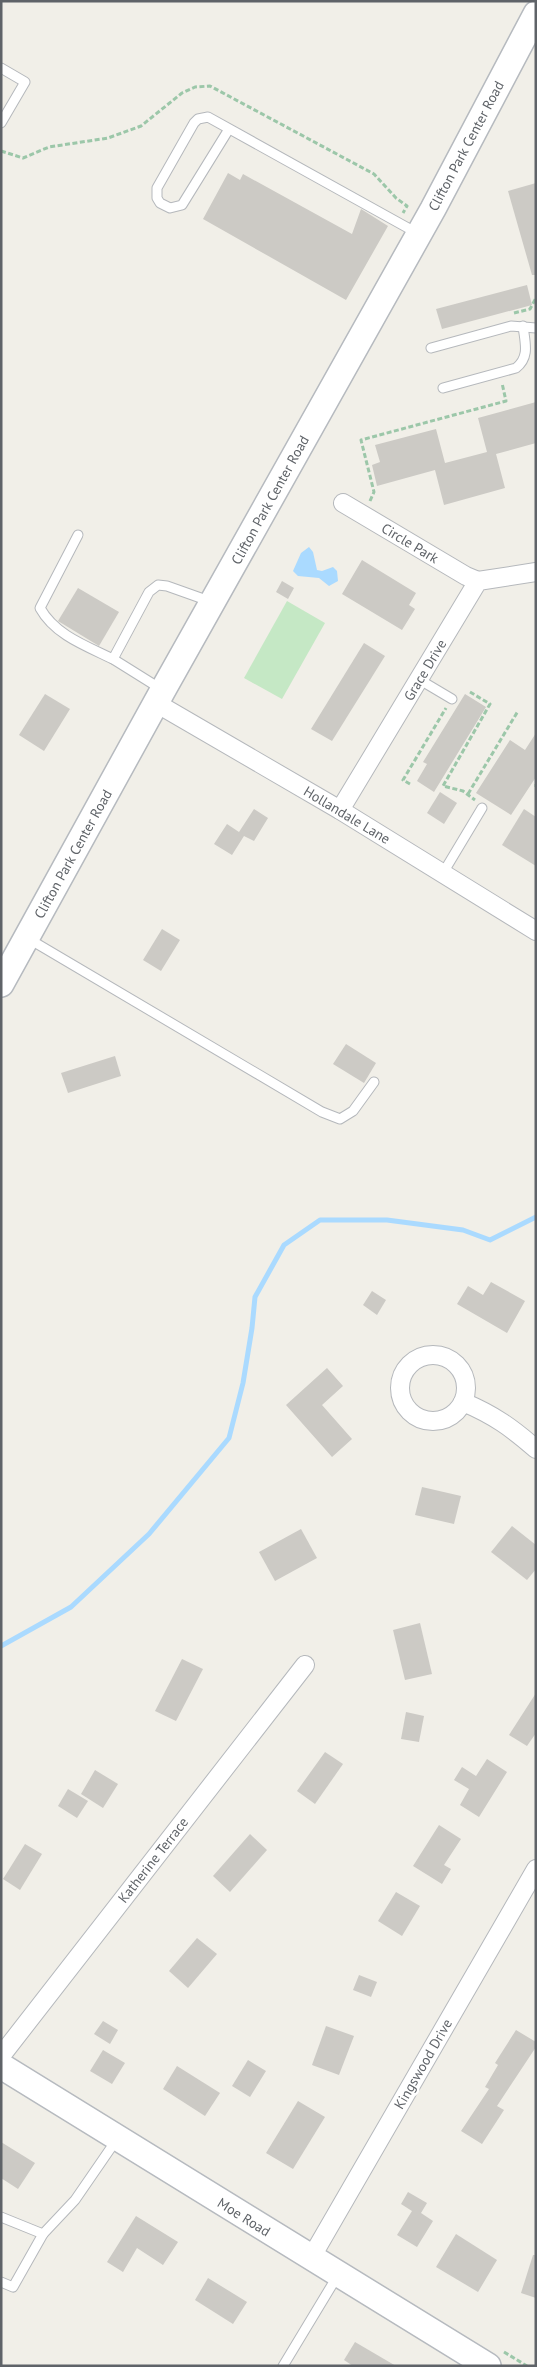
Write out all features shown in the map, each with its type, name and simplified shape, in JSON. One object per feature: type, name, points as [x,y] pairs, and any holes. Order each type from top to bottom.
[{"type":"street","name":"Clifton Park Center Road","points":[[1,984],[212,602],[420,234],[536,14]]},
{"type":"street","name":"Circle Park","points":[[343,503],[466,576],[478,581]]},
{"type":"street","points":[[478,581],[536,572]]},
{"type":"street","name":"Grace Drive","points":[[340,810],[478,581]]},
{"type":"street","name":"Hollandale Lane","points":[[159,697],[536,931]]},
{"type":"street","points":[[463,1402],[489,1413],[510,1426],[536,1450]]},
{"type":"street","name":"Katherine Terrace","points":[[1,2056],[305,1665]]},
{"type":"street","name":"Kingswood Drive","points":[[311,2258],[536,1869]]},
{"type":"street","name":"Moe Road","points":[[1,2066],[488,2366]]},
{"type":"lane","points":[[1,68],[25,82],[1,123]]},
{"type":"lane","points":[[229,129],[182,205],[170,208],[160,203],[156,198],[157,188],[198,119],[208,117],[420,234]]},
{"type":"lane","points":[[431,348],[512,326],[536,328]]},
{"type":"lane","points":[[443,388],[499,374],[516,368],[524,362],[526,354],[523,326]]},
{"type":"lane","points":[[78,535],[40,608],[47,620],[57,630],[114,659],[159,697]]},
{"type":"lane","points":[[114,659],[149,592],[158,585],[167,586],[212,602]]},
{"type":"lane","points":[[420,680],[452,699]]},
{"type":"lane","points":[[443,874],[482,808]]},
{"type":"lane","points":[[26,938],[322,1112],[340,1119],[347,1116],[374,1082]]},
{"type":"lane","points":[[1,2282],[13,2287],[43,2234],[75,2200],[117,2138]]},
{"type":"lane","points":[[1,2217],[43,2234]]},
{"type":"lane","points":[[285,2364],[338,2275]]},
{"type":"path","points":[[363,515],[374,492],[362,440],[506,401],[499,374]]},
{"type":"path","points":[[470,692],[490,704],[443,786],[468,794],[482,808]]},
{"type":"path","points":[[410,784],[403,780],[452,699]]},
{"type":"path","points":[[468,794],[518,711]]},
{"type":"green space","points":[[287,601],[325,623],[282,699],[244,678]]},
{"type":"water","points":[[309,547],[313,552],[317,570],[322,571],[333,567],[337,571],[338,581],[329,586],[319,578],[298,576],[293,571],[301,553]]},
{"type":"building","points":[[228,173],[240,180],[243,174],[352,234],[361,209],[388,226],[346,300],[203,219]]},
{"type":"building","points":[[536,183],[536,275],[532,275],[508,191]]},
{"type":"building","points":[[527,285],[532,305],[442,329],[436,309]]},
{"type":"building","points":[[536,402],[536,443],[496,454],[505,488],[444,505],[435,470],[377,486],[372,465],[380,462],[375,445],[436,429],[445,463],[487,452],[478,418]]},
{"type":"building","points":[[362,560],[416,593],[409,605],[415,609],[402,630],[342,594]]},
{"type":"building","points":[[282,581],[294,588],[288,599],[276,592]]},
{"type":"building","points":[[78,588],[119,612],[99,646],[58,621]]},
{"type":"building","points":[[364,643],[385,656],[332,741],[311,729]]},
{"type":"building","points":[[45,694],[70,709],[44,751],[19,735]]},
{"type":"building","points":[[465,694],[486,707],[434,792],[417,781],[427,764],[423,762]]},
{"type":"building","points":[[536,733],[536,777],[511,815],[476,793],[510,740],[525,750]]},
{"type":"building","points":[[440,792],[457,803],[444,824],[427,813]]},
{"type":"building","points":[[254,809],[268,818],[254,841],[244,836],[232,855],[214,844],[227,824],[239,832]]},
{"type":"building","points":[[524,809],[536,817],[536,866],[502,845]]},
{"type":"building","points":[[162,929],[180,940],[161,971],[143,960]]},
{"type":"building","points":[[346,1044],[376,1063],[364,1083],[333,1064]]},
{"type":"building","points":[[115,1056],[121,1076],[68,1093],[61,1073]]},
{"type":"building","points":[[491,1282],[525,1301],[507,1333],[457,1304],[468,1286],[483,1295]]},
{"type":"building","points":[[372,1291],[386,1300],[377,1315],[363,1305]]},
{"type":"building","points":[[327,1368],[343,1386],[322,1405],[352,1439],[332,1457],[286,1405]]},
{"type":"building","points":[[422,1487],[461,1496],[454,1524],[415,1515]]},
{"type":"building","points":[[512,1526],[536,1545],[536,1569],[527,1580],[491,1552]]},
{"type":"building","points":[[301,1529],[317,1558],[275,1581],[259,1552]]},
{"type":"building","points":[[420,1623],[432,1674],[405,1680],[393,1630]]},
{"type":"building","points":[[182,1659],[203,1669],[176,1721],[155,1711]]},
{"type":"building","points":[[536,1693],[536,1733],[527,1746],[509,1735]]},
{"type":"building","points":[[406,1712],[424,1716],[419,1742],[401,1739]]},
{"type":"building","points":[[325,1752],[343,1764],[315,1804],[297,1791]]},
{"type":"building","points":[[487,1759],[507,1772],[479,1817],[460,1805],[469,1789],[454,1780],[462,1767],[476,1776]]},
{"type":"building","points":[[95,1770],[118,1784],[103,1808],[81,1794]]},
{"type":"building","points":[[68,1789],[88,1801],[77,1818],[58,1806]]},
{"type":"building","points":[[439,1825],[461,1839],[444,1865],[451,1869],[442,1884],[413,1866]]},
{"type":"building","points":[[250,1834],[267,1850],[230,1892],[213,1876]]},
{"type":"building","points":[[25,1844],[42,1854],[20,1890],[3,1879]]},
{"type":"building","points":[[396,1892],[420,1906],[402,1936],[378,1921]]},
{"type":"building","points":[[197,1938],[217,1954],[188,1988],[169,1971]]},
{"type":"building","points":[[359,1975],[377,1982],[371,1997],[353,1990]]},
{"type":"building","points":[[103,2021],[118,2030],[110,2044],[94,2034]]},
{"type":"building","points":[[326,2026],[354,2036],[339,2075],[312,2065]]},
{"type":"building","points":[[516,2030],[536,2042],[536,2047],[497,2106],[504,2110],[482,2144],[461,2131],[489,2089],[485,2087],[498,2065],[495,2063]]},
{"type":"building","points":[[103,2050],[125,2063],[112,2084],[90,2071]]},
{"type":"building","points":[[248,2060],[266,2071],[250,2097],[232,2086]]},
{"type":"building","points":[[177,2066],[220,2093],[205,2116],[163,2089]]},
{"type":"building","points":[[298,2101],[325,2117],[293,2169],[266,2153]]},
{"type":"building","points":[[1,2142],[35,2163],[18,2189],[1,2178]]},
{"type":"building","points":[[408,2192],[427,2203],[421,2213],[433,2221],[417,2247],[397,2235],[412,2211],[401,2204]]},
{"type":"building","points":[[136,2216],[178,2242],[163,2265],[137,2248],[123,2272],[107,2262]]},
{"type":"building","points":[[456,2234],[497,2260],[478,2292],[436,2267]]},
{"type":"building","points":[[533,2255],[536,2255],[536,2298],[521,2293]]},
{"type":"building","points":[[208,2278],[247,2302],[233,2324],[195,2300]]},
{"type":"building","points":[[355,2342],[396,2366],[353,2366],[344,2360]]},
{"type":"waterway","points":[[1,1646],[71,1607],[149,1534],[229,1438],[243,1383],[255,1297],[284,1245],[320,1220],[387,1220],[463,1230],[490,1240],[536,1217]]}]
